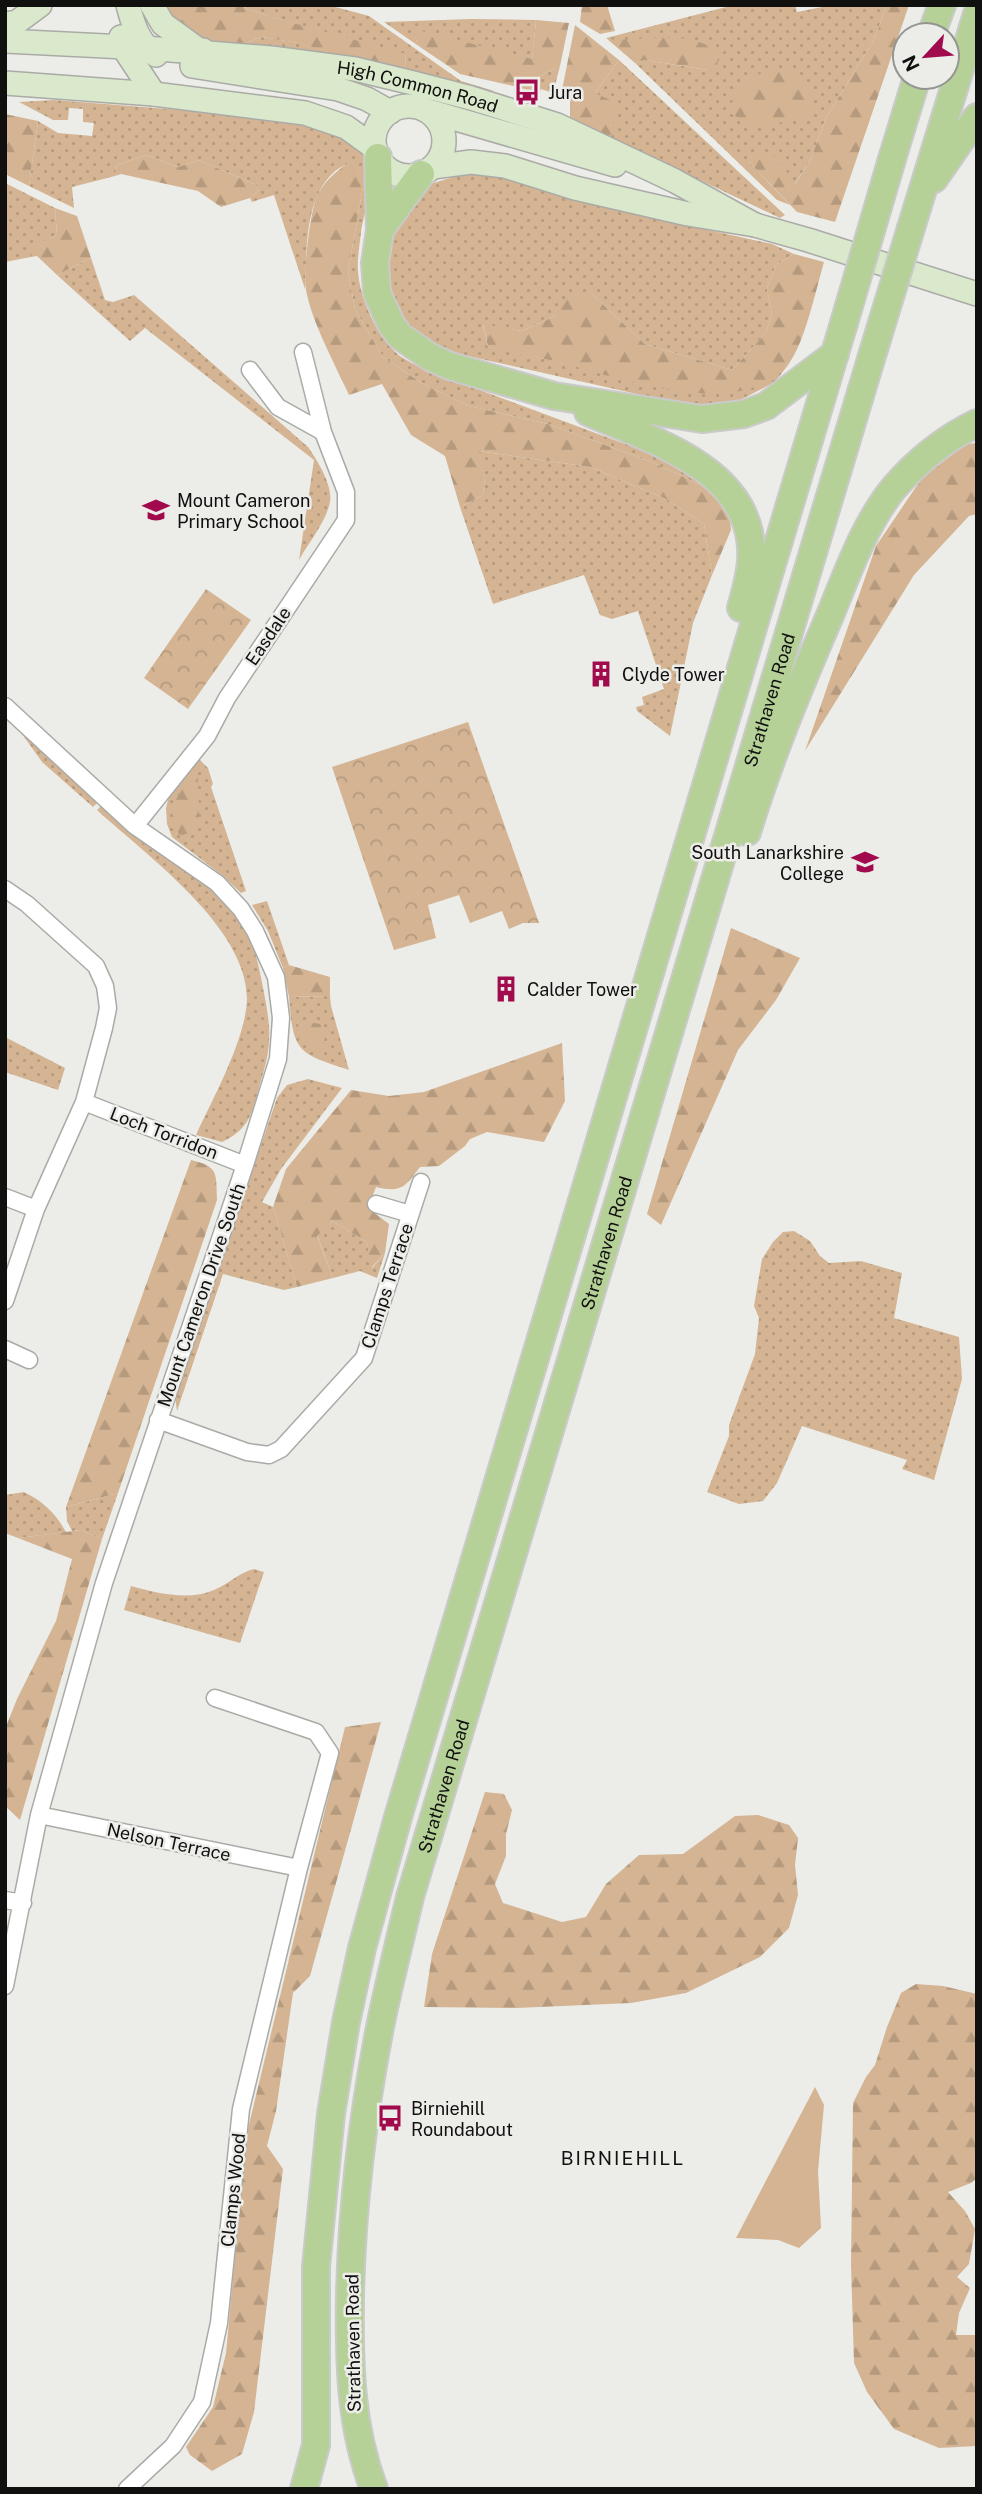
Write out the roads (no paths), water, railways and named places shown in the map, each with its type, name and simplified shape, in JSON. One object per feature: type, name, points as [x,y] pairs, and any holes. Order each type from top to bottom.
[{"type":"main road","name":"Strathaven Road","points":[[374,2489],[358,2442],[351,2389],[351,2267],[360,2160],[380,2027],[410,1897],[870,359],[977,15]]},
{"type":"main road","name":"Strathaven Road","points":[[304,2489],[316,2445],[316,2267],[331,2114],[346,2022],[362,1948],[398,1816],[913,91]]},
{"type":"main road","points":[[914,216],[977,117]]},
{"type":"main road","points":[[376,152],[380,230],[375,263],[377,293],[391,324],[400,336],[418,351],[450,366],[554,397],[702,419],[744,414],[766,405],[835,354]]},
{"type":"main road","points":[[380,230],[427,171]]},
{"type":"main road","points":[[554,397],[697,463],[727,487],[747,523],[751,559],[748,580],[713,716],[688,843]]},
{"type":"main road","points":[[683,984],[727,897],[767,767],[865,536],[893,489],[917,464],[938,445],[977,423]]},
{"type":"street","points":[[5,24],[17,22],[40,5]]},
{"type":"street","points":[[114,5],[154,94]]},
{"type":"street","points":[[128,5],[133,23],[134,48]]},
{"type":"street","points":[[152,5],[163,24],[199,50],[271,58]]},
{"type":"street","name":"High Common Road","points":[[5,41],[271,58],[355,69],[471,98],[557,125],[675,181],[755,225]]},
{"type":"street","name":"High Common Road","points":[[134,48],[166,61],[338,89],[367,99],[390,112]]},
{"type":"street","points":[[5,83],[154,94],[305,113],[346,127],[376,152],[392,172],[401,175],[427,171],[440,158],[444,137],[441,126],[425,110],[407,107],[390,112],[377,128],[376,152]]},
{"type":"street","name":"High Common Road","points":[[425,110],[675,181]]},
{"type":"street","name":"High Common Road","points":[[427,171],[471,162],[505,166],[575,188],[688,214],[755,225],[976,294]]},
{"type":"street","name":"Easdale","points":[[135,826],[207,736],[227,698],[346,520],[346,492],[323,432],[303,352]]},
{"type":"street","points":[[250,370],[278,407],[323,432]]},
{"type":"street","name":"Mount Cameron Drive South","points":[[5,706],[135,826],[218,883],[241,909],[255,931],[276,977],[281,1018],[278,1059],[246,1165],[104,1583],[39,1815],[5,1986]]},
{"type":"street","points":[[5,889],[27,904],[96,966],[105,986],[107,1008],[83,1102],[36,1209],[5,1301]]},
{"type":"street","name":"Loch Torridon","points":[[83,1102],[246,1165]]},
{"type":"street","name":"Clamps Terrace","points":[[158,1420],[247,1452],[269,1455],[282,1449],[364,1358],[421,1182]]},
{"type":"street","points":[[5,1197],[36,1209]]},
{"type":"street","name":"Clamps Terrace","points":[[376,1204],[410,1214]]},
{"type":"street","points":[[5,1349],[29,1360]]},
{"type":"street","name":"Clamps Wood","points":[[127,2489],[173,2446],[202,2402],[219,2323],[241,2109],[299,1868],[330,1753],[316,1732],[215,1699]]},
{"type":"street","name":"Nelson Terrace","points":[[39,1815],[299,1868]]},
{"type":"street","points":[[5,1900],[23,1903]]},
{"type":"place","name":"Jura","points":[[527,92]]},
{"type":"place","name":"Mount Cameron Primary School","points":[[156,510]]},
{"type":"place","name":"Clyde Tower","points":[[601,674]]},
{"type":"place","name":"South Lanarkshire College","points":[[865,862]]},
{"type":"place","name":"Calder Tower","points":[[506,989]]},
{"type":"place","name":"Birniehill Roundabout","points":[[390,2118]]},
{"type":"district","name":"BIRNIEHILL","points":[[623,2158]]}]
